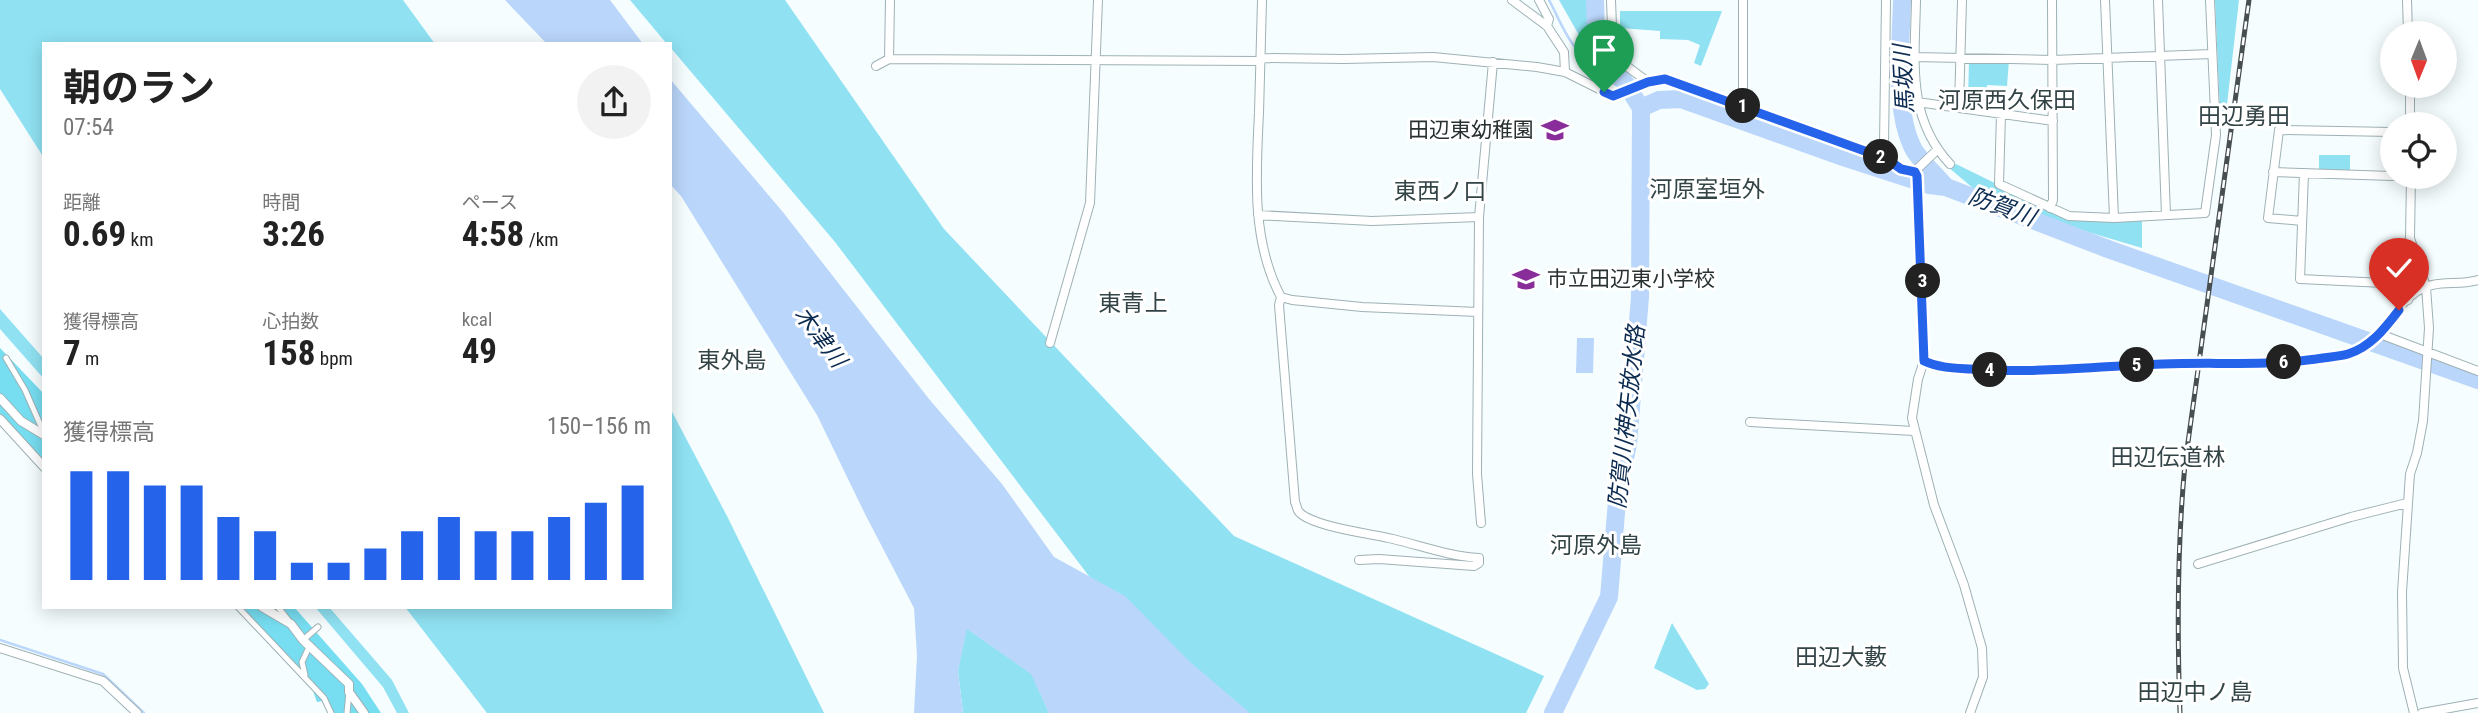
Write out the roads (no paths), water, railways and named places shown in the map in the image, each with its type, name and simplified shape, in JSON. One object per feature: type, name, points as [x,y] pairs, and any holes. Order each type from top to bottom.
[{"type":"street","points":[[889,59],[890,0]]},
{"type":"street","points":[[1049,343],[1090,203],[1098,0]]},
{"type":"street","points":[[1262,0],[1256,197],[1274,284],[1281,297],[1279,304],[1295,502],[1299,512],[1312,520],[1453,556],[1479,558],[1479,564],[1359,560]]},
{"type":"street","points":[[1512,0],[1547,26],[1564,52],[1565,72]]},
{"type":"street","points":[[1539,0],[1549,19],[1547,26]]},
{"type":"street","points":[[1611,0],[1613,53],[1617,60],[1644,84]]},
{"type":"street","points":[[1743,0],[1743,106]]},
{"type":"street","points":[[1886,0],[1884,145],[1887,159]]},
{"type":"street","points":[[1916,0],[1917,102],[1934,153],[1950,164]]},
{"type":"street","points":[[1959,106],[1962,0]]},
{"type":"street","points":[[2050,208],[2053,200],[2052,0]]},
{"type":"street","points":[[2105,0],[2114,218]]},
{"type":"street","points":[[2158,0],[2166,215]]},
{"type":"street","points":[[2001,114],[1999,184],[2069,216],[2114,218],[2205,213],[2217,135],[2210,0]]},
{"type":"street","points":[[2407,0],[2408,21]]},
{"type":"street","points":[[1915,57],[2052,60],[2212,54]]},
{"type":"street","points":[[876,66],[889,59],[1096,61],[1433,57],[1565,72],[1613,96],[1665,79],[1887,159],[1901,169],[1917,172]]},
{"type":"street","points":[[1481,523],[1477,474],[1479,217],[1493,62]]},
{"type":"street","points":[[1917,102],[2053,121]]},
{"type":"street","points":[[2302,222],[2268,218],[2279,130],[2380,132]]},
{"type":"street","points":[[1934,153],[1917,172],[1924,361],[1914,398],[1912,418],[1934,505],[1964,585],[1982,649],[1983,677],[1970,713]]},
{"type":"street","points":[[2273,172],[2380,176]]},
{"type":"street","points":[[2304,173],[2300,279],[2405,284],[2405,296],[2408,300]]},
{"type":"street","points":[[2411,189],[2410,238],[2426,287],[2430,328],[2423,421],[2410,474],[2407,503],[2401,643],[2403,668],[2414,713]]},
{"type":"street","points":[[1258,215],[1372,220],[1479,217]]},
{"type":"street","points":[[1924,361],[1935,366],[2003,371],[2163,364],[2236,365],[2347,355],[2364,347],[2378,335],[2408,300],[2426,287],[2438,282],[2478,280]]},
{"type":"street","points":[[1281,297],[1362,307],[1478,312]]},
{"type":"street","points":[[2378,335],[2478,371]]},
{"type":"street","points":[[6,358],[25,390],[42,429]]},
{"type":"street","points":[[0,398],[21,421],[42,433]]},
{"type":"street","points":[[0,419],[42,465]]},
{"type":"street","points":[[1750,422],[1914,431]]},
{"type":"street","points":[[2198,564],[2351,517],[2407,503]]},
{"type":"street","points":[[241,609],[324,698],[331,713]]},
{"type":"street","points":[[265,609],[291,624]]},
{"type":"street","points":[[280,609],[307,643],[349,684],[346,713]]},
{"type":"street","points":[[306,678],[302,662],[307,643],[318,627]]},
{"type":"street","points":[[0,648],[103,681],[137,713]]},
{"type":"street","points":[[349,692],[364,713]]},
{"type":"street","points":[[2422,713],[2478,703]]},
{"type":"water","points":[[505,0],[610,0],[642,42],[545,42]]},
{"type":"water","name":"木津川","points":[[672,81],[782,211],[929,399],[1002,484],[1054,557],[1125,596],[1190,662],[1250,713],[1049,713],[1031,674],[967,629],[958,671],[963,713],[914,713],[917,656],[914,608],[817,415],[681,196],[672,186]]},
{"type":"water","points":[[1577,338],[1594,338],[1593,373],[1576,373]]},
{"type":"waterway","points":[[1549,0],[1580,53],[1597,63]]},
{"type":"waterway","name":"防賀川","points":[[1595,0],[1597,63],[1624,81],[1641,108]]},
{"type":"waterway","name":"馬坂川","points":[[1902,0],[1900,77],[1907,134],[1914,150],[1946,187]]},
{"type":"waterway","name":"防賀川","points":[[1641,108],[1659,100],[1681,99],[1843,157],[1929,185],[1946,187],[2108,249],[2478,380]]},
{"type":"waterway","name":"防賀川神矢放水路","points":[[1553,713],[1609,597],[1618,489],[1628,444],[1640,297],[1641,108]]},
{"type":"waterway","points":[[0,640],[103,674],[144,713]]},
{"type":"railway","points":[[2180,713],[2178,589],[2185,464],[2249,0]]},
{"type":"place","name":"田辺東幼稚園","points":[[1555,130]]},
{"type":"place","name":"市立田辺東小学校","points":[[1526,279]]},
{"type":"district","name":"河原西久保田","points":[[2007,100]]},
{"type":"district","name":"田辺勇田","points":[[2244,116]]},
{"type":"district","name":"河原室垣外","points":[[1707,189]]},
{"type":"district","name":"東西ノ口","points":[[1440,191]]},
{"type":"district","name":"東青上","points":[[1133,303]]},
{"type":"district","name":"東外島","points":[[732,360]]},
{"type":"district","name":"田辺伝道林","points":[[2168,457]]},
{"type":"district","name":"河原外島","points":[[1596,545]]},
{"type":"district","name":"田辺大藪","points":[[1841,657]]},
{"type":"district","name":"田辺中ノ島","points":[[2195,692]]}]
